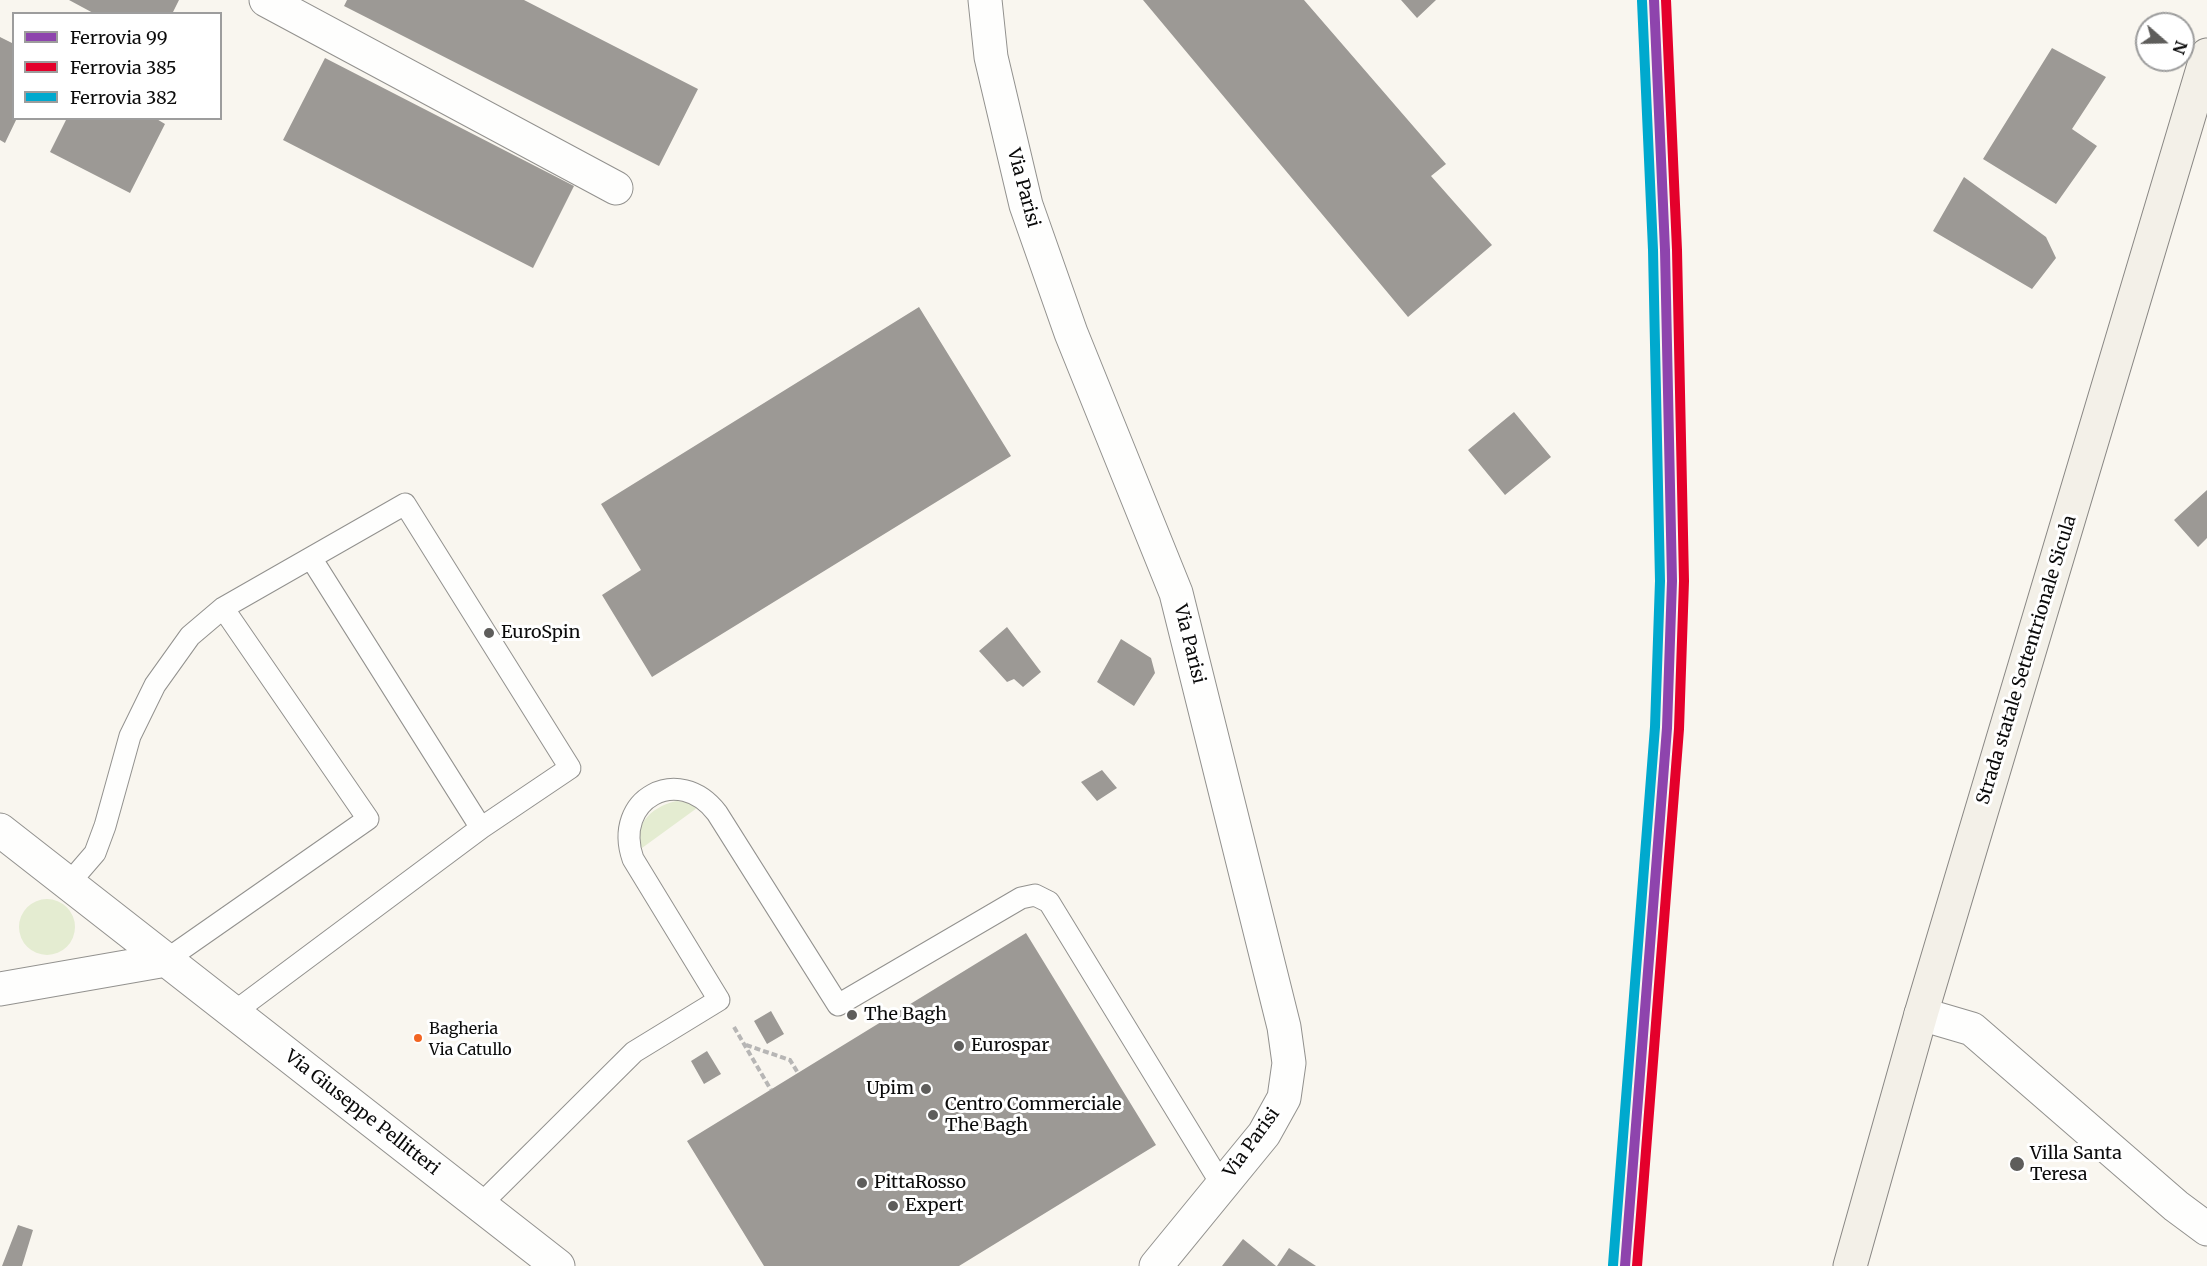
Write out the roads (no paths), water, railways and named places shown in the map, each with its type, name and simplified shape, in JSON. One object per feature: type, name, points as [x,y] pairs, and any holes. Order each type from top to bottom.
[{"type":"main road","name":"Strada statale Settentrionale Sicula","points":[[1850,1266],[1921,1014],[2207,55]]},
{"type":"street","points":[[266,0],[616,188]]},
{"type":"street","name":"Via Parisi","points":[[985,0],[991,57],[1026,205],[1071,333],[1176,592],[1284,1026],[1289,1063],[1284,1098],[1264,1134],[1156,1266]]},
{"type":"street","name":"Via Giuseppe Pellitteri","points":[[0,830],[70,882],[233,1013],[558,1266]]},
{"type":"street","points":[[0,989],[166,960]]},
{"type":"street","points":[[1921,1014],[1972,1029],[2207,1229]]},
{"type":"lane","points":[[70,882],[95,853],[105,826],[130,736],[155,685],[189,636],[223,608],[405,504],[570,768],[481,828],[233,1013]]},
{"type":"lane","points":[[310,558],[481,828]]},
{"type":"lane","points":[[166,960],[368,819],[223,608]]},
{"type":"lane","points":[[480,1205],[634,1052],[719,1000],[633,859],[628,844],[630,824],[641,804],[652,795],[666,790],[681,789],[695,793],[708,801],[838,1005],[1021,898],[1035,895],[1049,902],[1222,1185]]},
{"type":"rail line","name":"99","points":[[1625,1266],[1667,728],[1672,581],[1665,250],[1654,0]]},
{"type":"rail line","name":"385","points":[[1637,1266],[1679,729],[1684,581],[1677,250],[1666,0]]},
{"type":"rail line","name":"382","points":[[1613,1265],[1655,727],[1660,581],[1653,250],[1642,1]]},
{"type":"place","name":"EuroSpin","points":[[489,633]]},
{"type":"place","name":"The Bagh","points":[[852,1015]]},
{"type":"place","name":"Bagheria Via Catullo","points":[[418,1038]]},
{"type":"place","name":"Eurospar","points":[[959,1046]]},
{"type":"place","name":"Upim","points":[[926,1089]]},
{"type":"place","name":"Centro Commerciale The Bagh","points":[[933,1115]]},
{"type":"place","name":"Villa Santa Teresa","points":[[2017,1164]]},
{"type":"place","name":"PittaRosso","points":[[862,1183]]},
{"type":"place","name":"Expert","points":[[893,1206]]}]
